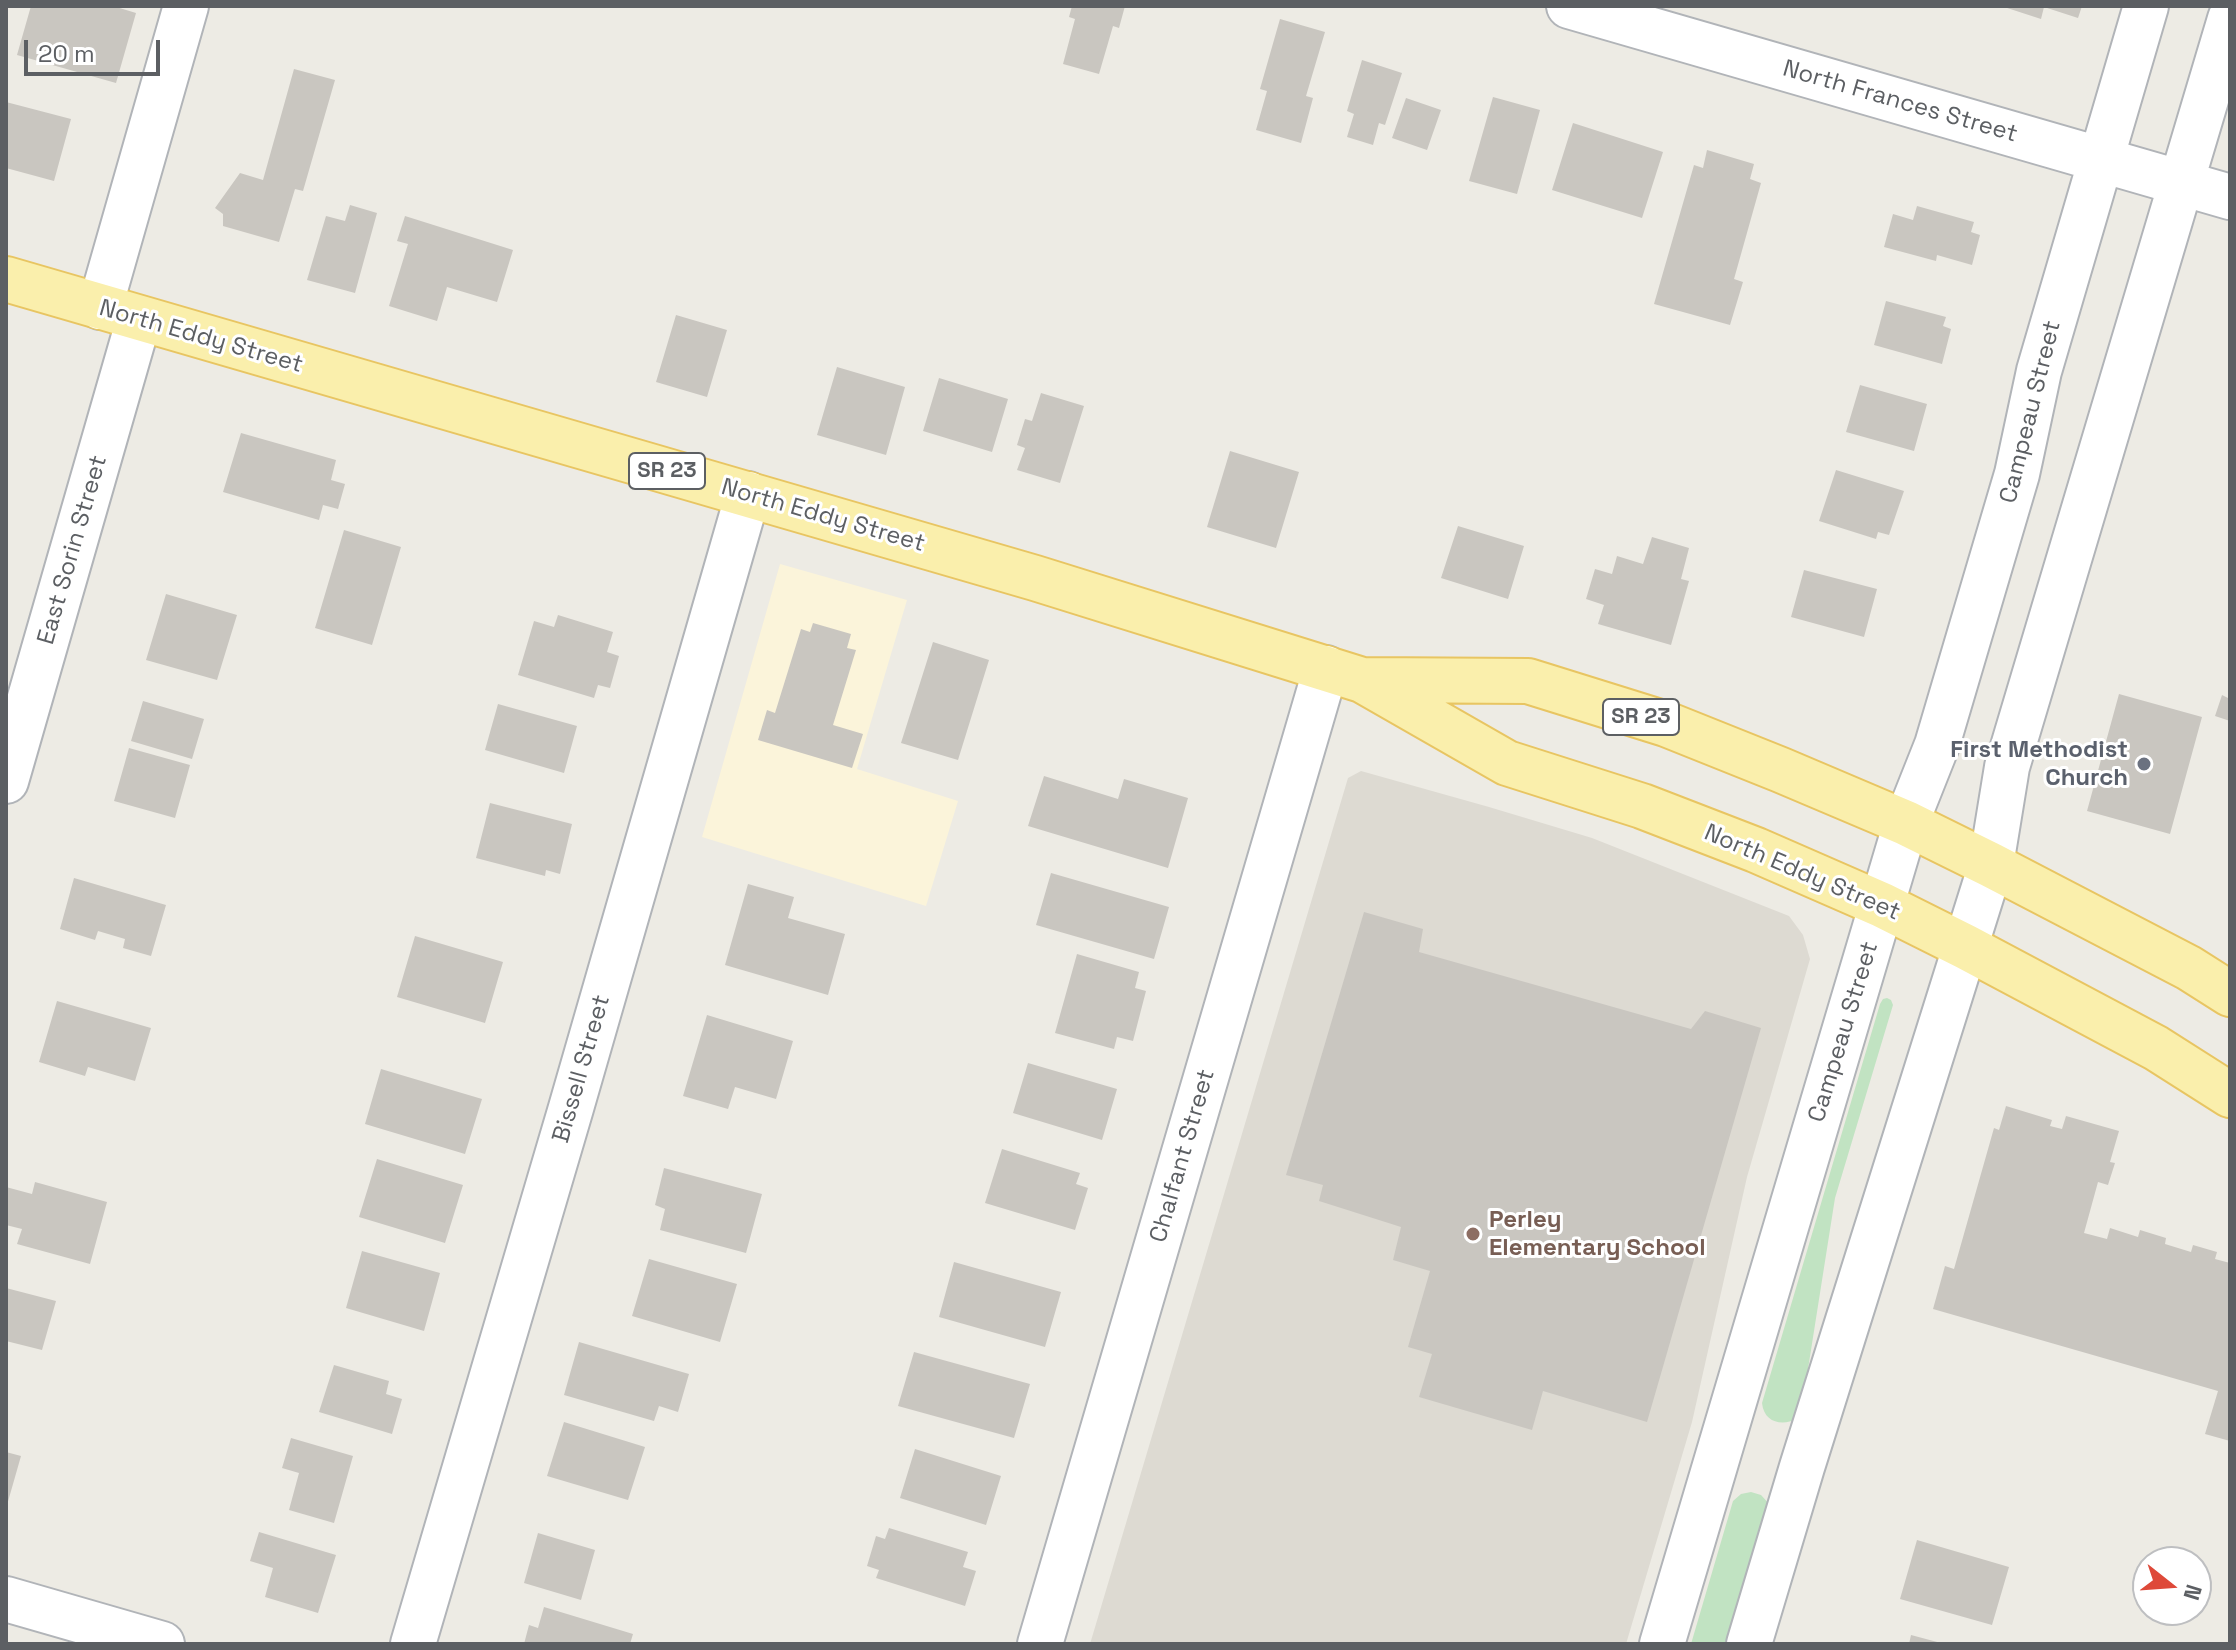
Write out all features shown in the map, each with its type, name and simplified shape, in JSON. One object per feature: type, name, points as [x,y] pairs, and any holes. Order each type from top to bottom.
[{"type":"main road","name":"North Eddy Street","points":[[6,279],[1049,582],[1344,674],[1507,763],[1642,806],[1742,844],[1882,905],[2156,1048],[2230,1095]]},
{"type":"main road","name":"North Eddy Street","points":[[1344,674],[1528,681],[1666,724],[1906,823],[2189,968],[2230,994]]},
{"type":"street","name":"East Sorin Street","points":[[6,781],[119,313],[186,6]]},
{"type":"street","name":"North Frances Street","points":[[1569,6],[2230,197]]},
{"type":"street","name":"Campeau Street","points":[[1662,1644],[1906,823],[1937,745],[2017,474],[2039,371],[2146,6]]},
{"type":"street","points":[[1749,1644],[1991,865],[2007,767],[2230,19]]},
{"type":"street","name":"Bissell Street","points":[[413,1644],[748,494]]},
{"type":"street","name":"Chalfant Street","points":[[1040,1644],[1344,674]]},
{"type":"street","points":[[6,1599],[162,1644]]},
{"type":"shaded area","points":[[780,564],[907,600],[857,769],[958,801],[926,906],[702,837]]},
{"type":"shaded area","name":"Perley Elementary School","points":[[1361,771],[1592,838],[1789,916],[1803,935],[1810,959],[1747,1177],[1692,1422],[1626,1644],[1090,1644],[1348,778]]},
{"type":"green space","points":[[1887,998],[1893,1005],[1835,1198],[1802,1407],[1797,1419],[1775,1421],[1766,1415],[1762,1403],[1880,1004]]},
{"type":"green space","points":[[1751,1492],[1761,1495],[1771,1506],[1733,1644],[1691,1644],[1733,1501],[1741,1494]]},
{"type":"building","points":[[31,6],[113,6],[136,13],[116,83],[17,55]]},
{"type":"building","points":[[1072,6],[1125,6],[1119,28],[1113,26],[1099,74],[1063,64],[1075,19],[1069,17]]},
{"type":"building","points":[[2001,6],[2082,6],[2078,18],[2044,7],[2041,19]]},
{"type":"building","points":[[1280,19],[1325,32],[1306,96],[1313,98],[1301,143],[1256,130],[1267,91],[1260,89]]},
{"type":"building","points":[[1362,60],[1402,73],[1385,125],[1379,123],[1373,145],[1347,137],[1354,114],[1347,111]]},
{"type":"building","points":[[294,69],[335,80],[303,191],[295,189],[279,242],[223,226],[223,214],[215,208],[240,173],[263,180]]},
{"type":"building","points":[[1493,97],[1540,110],[1517,194],[1469,181]]},
{"type":"building","points":[[1406,98],[1441,110],[1427,150],[1392,138]]},
{"type":"building","points":[[6,102],[71,119],[54,181],[6,168]]},
{"type":"building","points":[[1573,123],[1663,152],[1642,218],[1552,190]]},
{"type":"building","points":[[1707,150],[1754,164],[1750,179],[1761,183],[1734,279],[1743,282],[1730,325],[1654,304],[1694,165],[1703,168]]},
{"type":"building","points":[[350,205],[377,213],[355,293],[307,280],[326,216],[345,221]]},
{"type":"building","points":[[1917,206],[1974,222],[1971,232],[1980,235],[1972,265],[1937,255],[1936,261],[1884,247],[1893,214],[1913,220]]},
{"type":"building","points":[[405,216],[513,250],[497,302],[447,287],[437,321],[389,306],[408,244],[397,241]]},
{"type":"building","points":[[1886,301],[1946,317],[1943,326],[1951,329],[1942,364],[1874,345]]},
{"type":"building","points":[[676,315],[727,330],[707,397],[656,382]]},
{"type":"building","points":[[837,367],[905,387],[886,455],[817,435]]},
{"type":"building","points":[[939,378],[1008,399],[992,452],[923,431]]},
{"type":"building","points":[[1860,385],[1927,404],[1914,451],[1846,432]]},
{"type":"building","points":[[1041,393],[1084,406],[1060,483],[1017,470],[1025,448],[1017,445],[1025,419],[1032,421]]},
{"type":"building","points":[[241,433],[336,460],[331,480],[345,484],[338,509],[323,505],[319,520],[223,492]]},
{"type":"building","points":[[1230,451],[1299,472],[1276,548],[1207,527]]},
{"type":"building","points":[[1836,470],[1904,491],[1889,535],[1878,532],[1876,539],[1819,521]]},
{"type":"building","points":[[1458,526],[1524,546],[1508,599],[1441,578]]},
{"type":"building","points":[[344,530],[401,547],[372,645],[315,628]]},
{"type":"building","points":[[1652,537],[1689,548],[1681,579],[1689,581],[1671,645],[1598,624],[1604,605],[1586,599],[1595,569],[1612,574],[1617,556],[1643,564]]},
{"type":"building","points":[[1804,570],[1877,589],[1864,637],[1791,617]]},
{"type":"building","points":[[166,594],[237,615],[217,680],[146,660]]},
{"type":"building","points":[[558,615],[613,632],[607,652],[619,656],[610,688],[598,685],[594,698],[518,675],[534,621],[554,627]]},
{"type":"building","points":[[813,623],[851,634],[847,648],[856,650],[833,725],[863,734],[852,768],[758,740],[767,710],[775,713],[801,629],[810,632]]},
{"type":"building","points":[[933,642],[989,660],[958,760],[901,743]]},
{"type":"building","name":"First Methodist Church","points":[[2119,694],[2202,717],[2170,834],[2087,811]]},
{"type":"building","points":[[2222,695],[2230,699],[2230,721],[2215,716]]},
{"type":"building","points":[[143,701],[204,719],[192,759],[131,741]]},
{"type":"building","points":[[498,704],[577,726],[564,773],[485,750]]},
{"type":"building","points":[[129,748],[190,765],[175,818],[114,801]]},
{"type":"building","points":[[1044,776],[1118,799],[1124,779],[1188,798],[1168,868],[1028,826]]},
{"type":"building","points":[[490,803],[572,824],[560,874],[546,870],[545,876],[476,858]]},
{"type":"building","points":[[1051,873],[1169,907],[1154,959],[1036,925]]},
{"type":"building","points":[[74,878],[166,905],[151,956],[123,948],[125,939],[98,931],[95,940],[60,929]]},
{"type":"building","points":[[748,884],[794,897],[788,918],[845,934],[828,995],[725,965]]},
{"type":"building","points":[[1364,912],[1423,929],[1419,952],[1691,1029],[1705,1011],[1761,1028],[1647,1422],[1543,1391],[1532,1430],[1419,1397],[1432,1354],[1408,1347],[1430,1271],[1393,1260],[1401,1227],[1319,1201],[1323,1185],[1286,1175]]},
{"type":"building","points":[[415,936],[503,962],[485,1023],[397,997]]},
{"type":"building","points":[[1077,954],[1139,972],[1135,988],[1146,991],[1133,1041],[1117,1037],[1114,1049],[1055,1033]]},
{"type":"building","points":[[57,1001],[151,1028],[135,1081],[88,1067],[85,1076],[39,1062]]},
{"type":"building","points":[[707,1015],[793,1041],[776,1099],[735,1087],[728,1109],[683,1096]]},
{"type":"building","points":[[1028,1063],[1117,1089],[1102,1140],[1013,1113]]},
{"type":"building","points":[[381,1069],[482,1099],[465,1154],[365,1124]]},
{"type":"building","points":[[2006,1106],[2052,1120],[2050,1126],[2062,1129],[2066,1116],[2119,1131],[2110,1162],[2115,1163],[2108,1185],[2098,1182],[2084,1233],[2107,1239],[2110,1228],[2138,1237],[2140,1230],[2166,1238],[2165,1244],[2191,1252],[2193,1245],[2217,1252],[2215,1259],[2230,1263],[2230,1441],[2205,1434],[2218,1391],[1933,1309],[1945,1266],[1954,1269],[1994,1128],[1999,1130]]},
{"type":"building","points":[[1002,1149],[1080,1173],[1076,1184],[1088,1188],[1075,1230],[985,1203]]},
{"type":"building","points":[[377,1159],[463,1185],[445,1243],[359,1217]]},
{"type":"building","points":[[664,1168],[762,1194],[746,1253],[660,1230],[665,1209],[655,1205]]},
{"type":"building","points":[[35,1182],[107,1202],[90,1264],[17,1244],[22,1229],[6,1225],[6,1187],[32,1194]]},
{"type":"building","points":[[362,1251],[440,1273],[424,1331],[346,1308]]},
{"type":"building","points":[[649,1259],[737,1284],[720,1342],[632,1316]]},
{"type":"building","points":[[954,1262],[1061,1292],[1045,1347],[939,1317]]},
{"type":"building","points":[[6,1288],[56,1301],[42,1350],[6,1341]]},
{"type":"building","points":[[579,1342],[689,1374],[678,1412],[659,1406],[654,1421],[564,1395]]},
{"type":"building","points":[[914,1352],[1030,1384],[1014,1438],[898,1406]]},
{"type":"building","points":[[334,1365],[389,1381],[386,1394],[402,1399],[392,1434],[319,1412]]},
{"type":"building","points":[[564,1422],[645,1447],[628,1500],[547,1476]]},
{"type":"building","points":[[291,1438],[353,1456],[334,1523],[289,1510],[299,1473],[282,1468]]},
{"type":"building","points":[[915,1449],[1001,1476],[986,1525],[900,1498]]},
{"type":"building","points":[[6,1452],[21,1456],[7,1505],[6,1505]]},
{"type":"building","points":[[889,1528],[968,1552],[963,1567],[976,1571],[965,1606],[876,1578],[879,1570],[867,1566],[876,1536],[885,1539]]},
{"type":"building","points":[[259,1532],[336,1555],[318,1613],[265,1597],[273,1568],[250,1561]]},
{"type":"building","points":[[538,1533],[595,1550],[581,1600],[524,1583]]},
{"type":"building","points":[[1917,1540],[2009,1567],[1992,1625],[1900,1599]]},
{"type":"building","points":[[544,1607],[633,1634],[630,1644],[524,1644],[529,1625],[538,1628]]},
{"type":"building","points":[[1911,1635],[1941,1643],[1941,1644],[1909,1644]]},
{"type":"place","name":"First Methodist Church","points":[[2144,764]]},
{"type":"place","name":"Perley Elementary School","points":[[1473,1234]]}]
